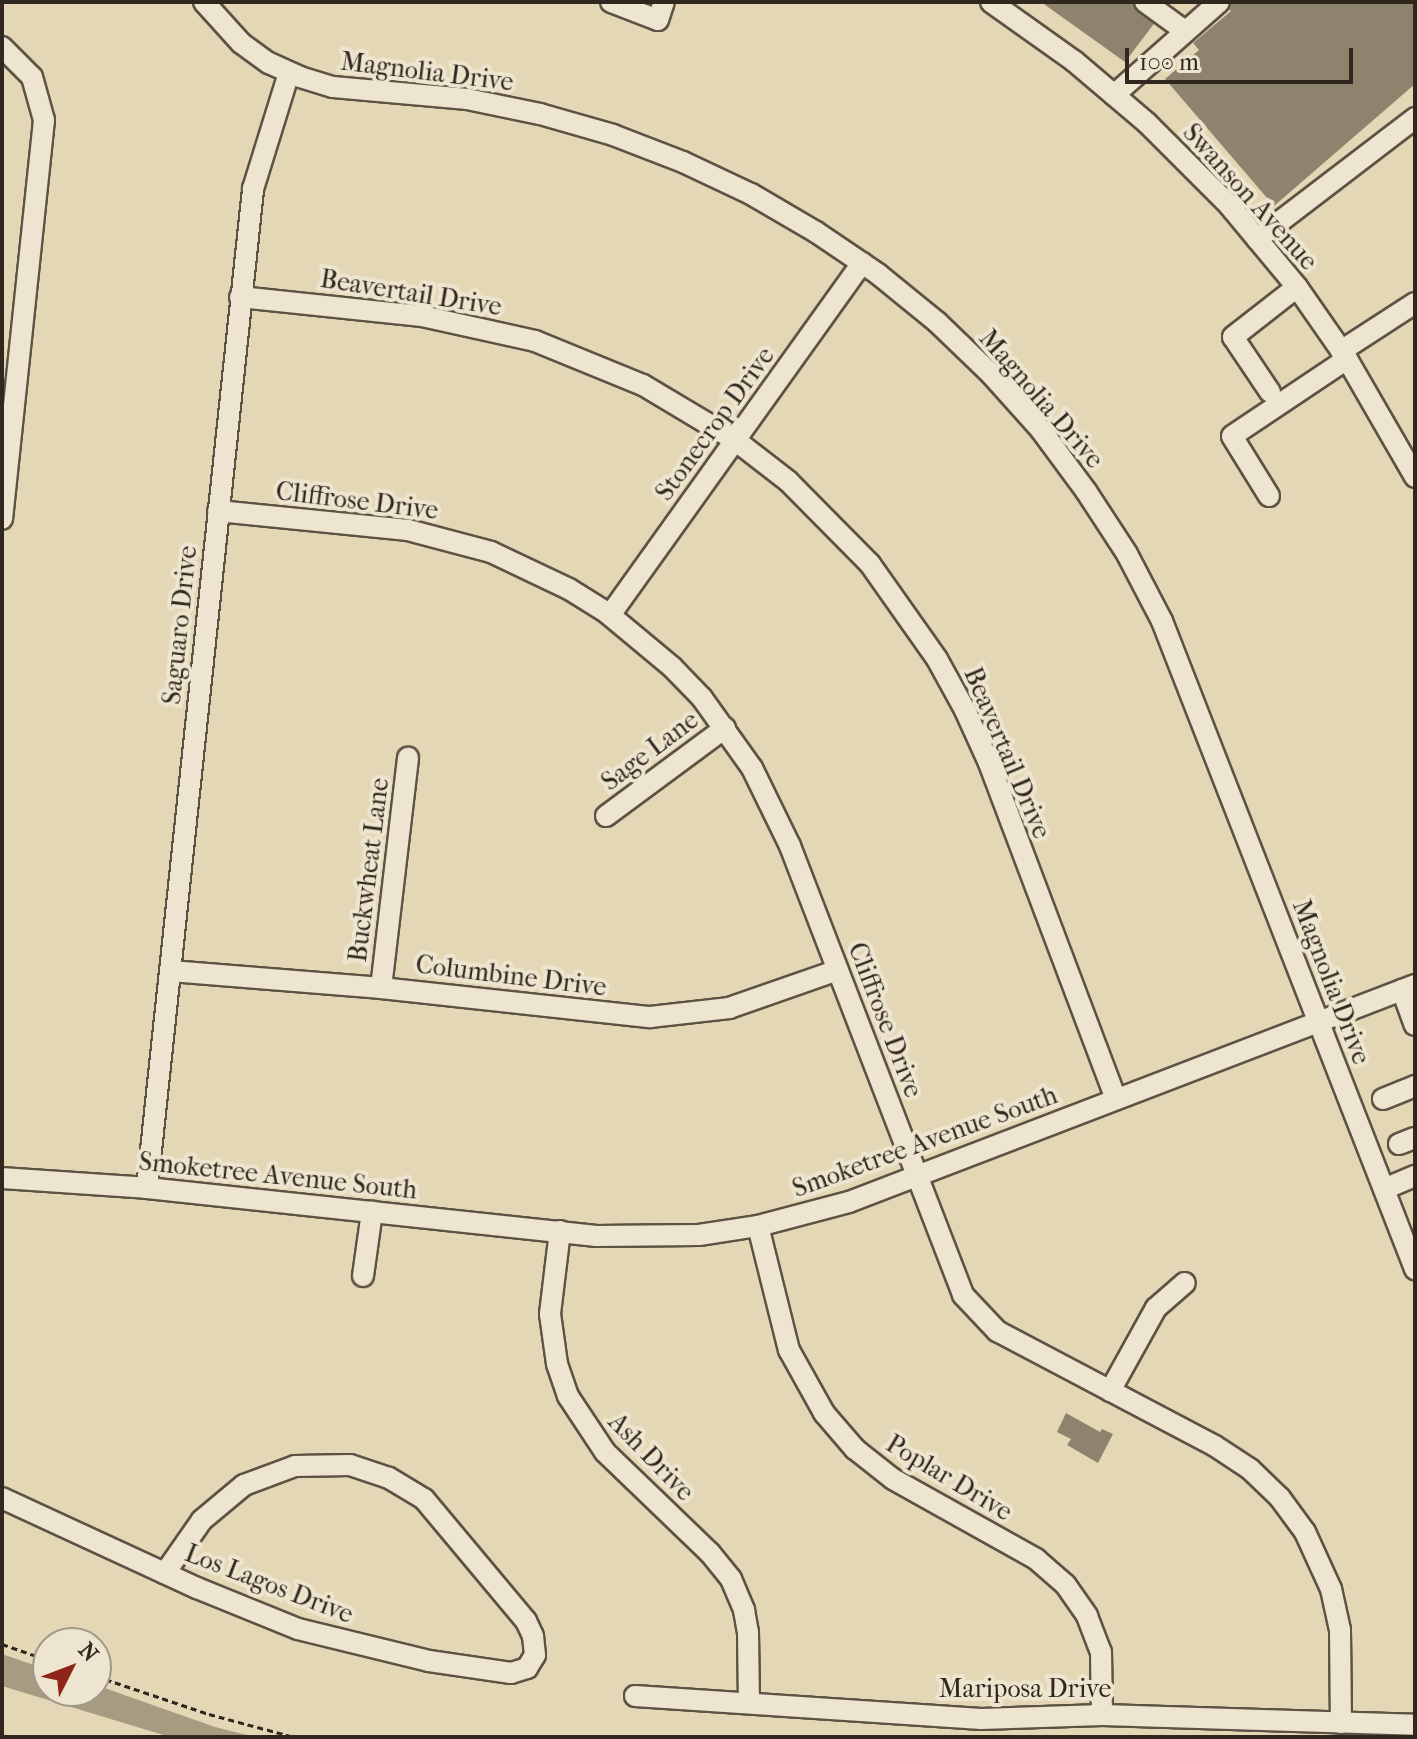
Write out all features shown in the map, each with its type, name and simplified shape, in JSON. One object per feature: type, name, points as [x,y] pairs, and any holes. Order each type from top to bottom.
[{"type":"street","name":"Magnolia Drive","points":[[204,2],[241,43],[289,73],[333,87],[467,99],[540,114],[613,135],[683,162],[751,194],[862,263],[937,322],[991,374],[1041,430],[1086,491],[1127,554],[1162,621],[1192,690],[1415,1269]]},
{"type":"street","points":[[611,2],[658,20],[664,2]]},
{"type":"street","name":"Swanson Avenue","points":[[991,2],[1074,61],[1155,130],[1257,239],[1297,287],[1344,355],[1415,477]]},
{"type":"street","points":[[1145,2],[1185,31]]},
{"type":"street","points":[[1114,95],[1219,2]]},
{"type":"street","points":[[2,47],[32,77],[44,120],[2,519]]},
{"type":"street","name":"Saguaro Drive","points":[[147,1188],[253,189],[289,73]]},
{"type":"street","points":[[1257,239],[1415,118]]},
{"type":"street","name":"Stonecrop Drive","points":[[610,615],[862,263]]},
{"type":"street","points":[[1270,392],[1233,337],[1297,287]]},
{"type":"street","name":"Beavertail Drive","points":[[240,297],[422,316],[535,341],[643,385],[735,440],[830,521],[870,564],[937,659],[989,763],[1116,1099]]},
{"type":"street","points":[[1269,496],[1232,436],[1415,303]]},
{"type":"street","name":"Cliffrose Drive","points":[[218,511],[408,530],[450,539],[531,569],[610,615],[672,667],[725,728],[773,806],[959,1287],[975,1311],[1005,1336],[1233,1457],[1266,1483],[1293,1514],[1316,1550],[1336,1610],[1341,1652],[1341,1723]]},
{"type":"street","name":"Sage Lane","points":[[606,816],[725,728]]},
{"type":"street","name":"Buckwheat Lane","points":[[381,988],[408,758]]},
{"type":"street","name":"Columbine Drive","points":[[171,971],[381,988],[624,1016],[677,1017],[755,1001],[838,970]]},
{"type":"street","points":[[1408,987],[1415,1025]]},
{"type":"street","name":"Smoketree Avenue South","points":[[2,1178],[147,1188],[560,1231],[647,1238],[699,1235],[758,1226],[836,1206],[1408,987]]},
{"type":"street","points":[[1383,1099],[1415,1086]]},
{"type":"street","points":[[1384,1189],[1415,1176]]},
{"type":"street","points":[[363,1276],[372,1212]]},
{"type":"street","name":"Poplar Drive","points":[[758,1226],[789,1350],[824,1413],[855,1449],[893,1479],[1036,1559],[1065,1584],[1081,1605],[1097,1640],[1103,1665],[1102,1715]]},
{"type":"street","name":"Ash Drive","points":[[560,1231],[550,1314],[561,1380],[594,1439],[710,1553],[731,1579],[746,1621],[749,1702]]},
{"type":"street","points":[[1110,1391],[1156,1308],[1185,1283]]},
{"type":"street","name":"Los Lagos Drive","points":[[2,1498],[165,1573],[247,1610],[351,1644],[429,1661],[509,1673],[522,1671],[530,1665],[536,1649],[528,1625],[424,1499],[402,1484],[363,1468],[309,1464],[256,1478],[211,1509],[165,1573]]},
{"type":"street","name":"Mariposa Drive","points":[[635,1696],[981,1719],[1102,1715],[1415,1725]]},
{"type":"path","points":[[2,1644],[32,1654]]},
{"type":"path","points":[[112,1681],[209,1714],[294,1737]]},
{"type":"shaded area","points":[[2,1654],[32,1664],[32,1695],[2,1686]]},
{"type":"shaded area","points":[[112,1691],[215,1727],[255,1737],[170,1737],[71,1707],[112,1707]]},
{"type":"building","points":[[1041,2],[1130,2],[1156,21],[1125,62]]},
{"type":"building","points":[[1230,2],[1415,2],[1415,84],[1274,206],[1165,79],[1199,50],[1193,43],[1231,11],[1226,6]]},
{"type":"building","points":[[1066,1413],[1100,1432],[1102,1429],[1113,1434],[1098,1463],[1067,1445],[1071,1439],[1057,1432]]}]
